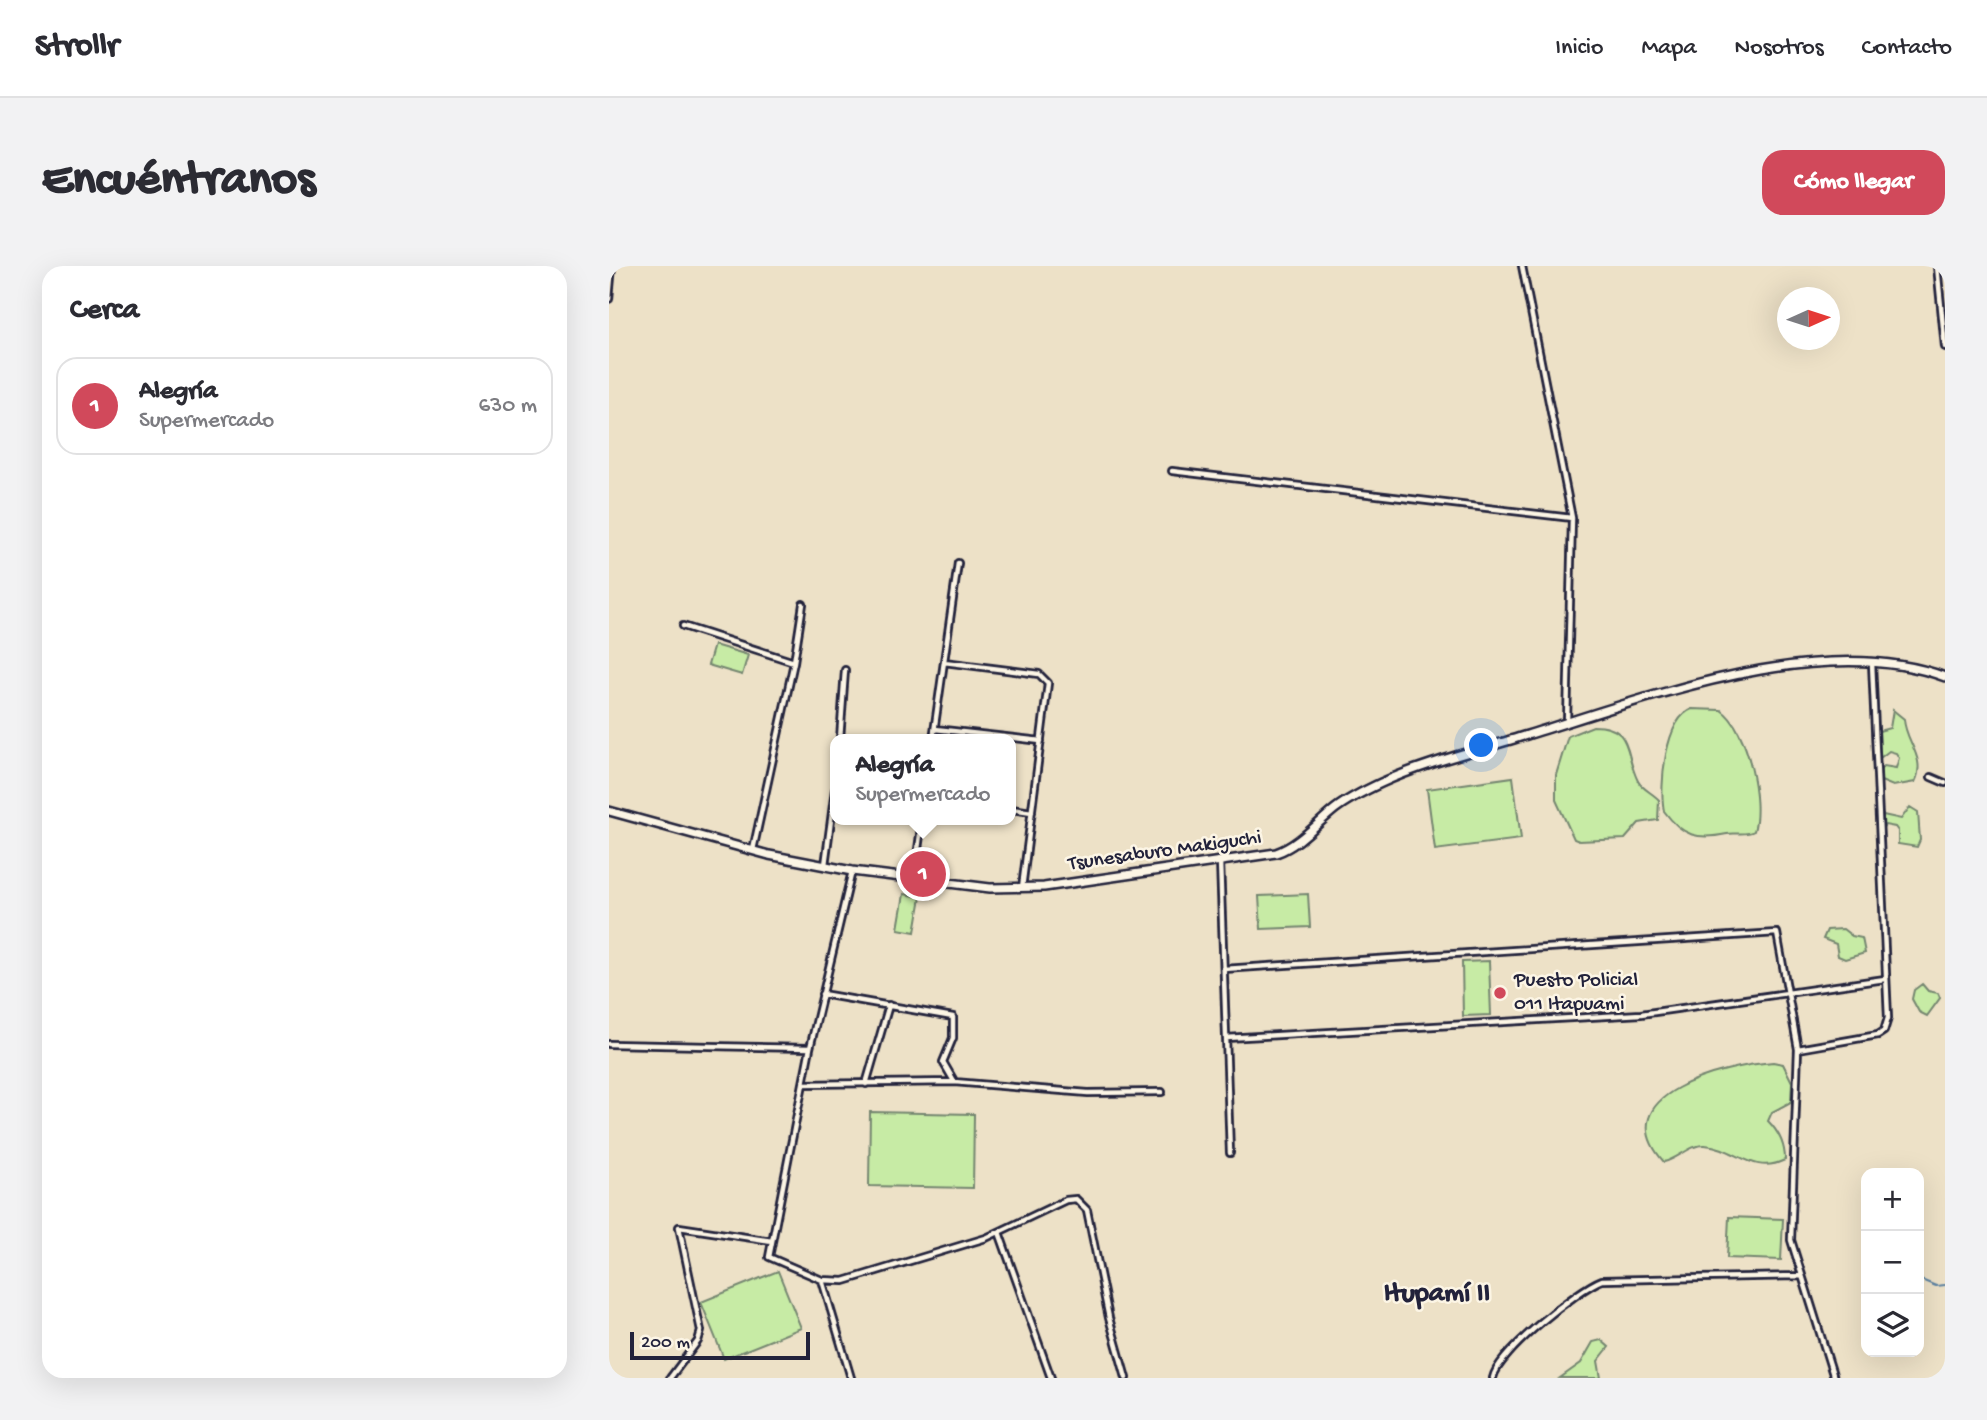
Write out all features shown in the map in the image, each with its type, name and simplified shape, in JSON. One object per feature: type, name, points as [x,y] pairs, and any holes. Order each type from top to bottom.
[{"type":"street","points":[[609,299],[612,266]]},
{"type":"street","points":[[1522,266],[1572,518],[1567,723]]},
{"type":"street","points":[[1937,266],[1945,347]]},
{"type":"street","points":[[1172,471],[1572,518]]},
{"type":"street","points":[[934,734],[958,563]]},
{"type":"street","points":[[753,851],[794,662],[803,604]]},
{"type":"street","points":[[683,626],[794,662]]},
{"type":"street","name":"Tsunesaburo Makiguchi","points":[[609,811],[753,851],[825,866],[913,880],[1022,889],[1283,850],[1338,807],[1399,775],[1567,723],[1750,672],[1838,661],[1872,661],[1925,670],[1945,677]]},
{"type":"street","points":[[1798,1049],[1878,1035],[1884,1031],[1888,1018],[1872,661]]},
{"type":"street","points":[[944,662],[1039,674],[1045,678],[1048,688],[1022,889]]},
{"type":"street","points":[[841,734],[845,670]]},
{"type":"street","points":[[935,729],[979,734]]},
{"type":"street","points":[[1016,738],[1041,741]]},
{"type":"street","points":[[1931,777],[1945,783]]},
{"type":"street","points":[[1016,810],[1032,812]]},
{"type":"street","points":[[825,866],[830,825]]},
{"type":"street","points":[[913,880],[921,825]]},
{"type":"street","points":[[1220,861],[1230,1153]]},
{"type":"street","points":[[852,871],[810,1048],[769,1257],[822,1280],[848,1280],[947,1251],[999,1232],[1066,1199],[1076,1199],[1088,1215],[1109,1318],[1126,1378]]},
{"type":"street","points":[[1224,969],[1777,933],[1798,1049],[1791,1240],[1834,1378]]},
{"type":"street","points":[[1226,1038],[1640,1014],[1885,979]]},
{"type":"street","points":[[823,994],[953,1017],[953,1038],[943,1062],[954,1082]]},
{"type":"street","points":[[866,1084],[889,1005]]},
{"type":"street","points":[[609,1044],[810,1048]]},
{"type":"street","points":[[803,1084],[954,1082],[1088,1093],[1161,1092]]},
{"type":"street","points":[[670,1378],[698,1341],[701,1331],[679,1227],[772,1241]]},
{"type":"street","points":[[999,1232],[1051,1378]]},
{"type":"street","points":[[1493,1378],[1494,1371],[1514,1347],[1586,1287],[1602,1280],[1801,1276]]},
{"type":"street","points":[[822,1280],[851,1378]]},
{"type":"green space","points":[[714,645],[748,655],[742,675],[708,665]]},
{"type":"green space","points":[[1692,709],[1721,710],[1739,732],[1755,785],[1754,831],[1699,836],[1678,826],[1664,811],[1662,786],[1670,739],[1683,715]]},
{"type":"green space","points":[[1893,710],[1904,719],[1917,758],[1918,773],[1915,782],[1893,786],[1881,781],[1880,770],[1884,766],[1896,768],[1899,758],[1896,753],[1889,751],[1880,758],[1873,745],[1879,731],[1890,728]]},
{"type":"green space","points":[[1593,726],[1606,727],[1622,736],[1638,781],[1659,800],[1658,820],[1639,823],[1625,839],[1574,839],[1556,800],[1556,775],[1568,736]]},
{"type":"green space","points":[[1513,777],[1521,839],[1435,850],[1427,789]]},
{"type":"green space","points":[[1910,807],[1918,812],[1920,840],[1917,847],[1898,844],[1898,831],[1895,827],[1885,825],[1880,831],[1883,815],[1901,819]]},
{"type":"green space","points":[[904,894],[921,897],[915,932],[898,929]]},
{"type":"green space","points":[[1308,894],[1310,927],[1261,929],[1259,896]]},
{"type":"green space","points":[[1843,929],[1852,936],[1862,938],[1865,953],[1845,959],[1838,956],[1836,944],[1823,939],[1827,930]]},
{"type":"green space","points":[[1489,961],[1491,1015],[1463,1016],[1462,962]]},
{"type":"green space","points":[[1922,984],[1928,991],[1938,993],[1940,998],[1927,1016],[1919,1012],[1912,999],[1914,990]]},
{"type":"green space","points":[[1773,1062],[1783,1064],[1792,1082],[1791,1102],[1772,1112],[1768,1121],[1781,1139],[1785,1160],[1763,1165],[1726,1150],[1700,1145],[1664,1162],[1649,1138],[1649,1118],[1659,1102],[1678,1088],[1702,1077]]},
{"type":"green space","points":[[870,1112],[974,1114],[973,1188],[869,1186]]},
{"type":"green space","points":[[1729,1217],[1783,1219],[1781,1260],[1727,1258]]},
{"type":"green space","points":[[778,1271],[801,1328],[724,1359],[701,1302]]},
{"type":"green space","points":[[1601,1340],[1609,1347],[1598,1361],[1601,1378],[1560,1378],[1581,1363],[1593,1342]]},
{"type":"waterway","points":[[1924,1281],[1936,1286],[1945,1285]]},
{"type":"place","name":"Alegría","points":[[923,874]]},
{"type":"place","name":"Puesto Policial 011 Itapuami","points":[[1500,993]]},
{"type":"district","name":"Itupamí II","points":[[1437,1294]]}]
